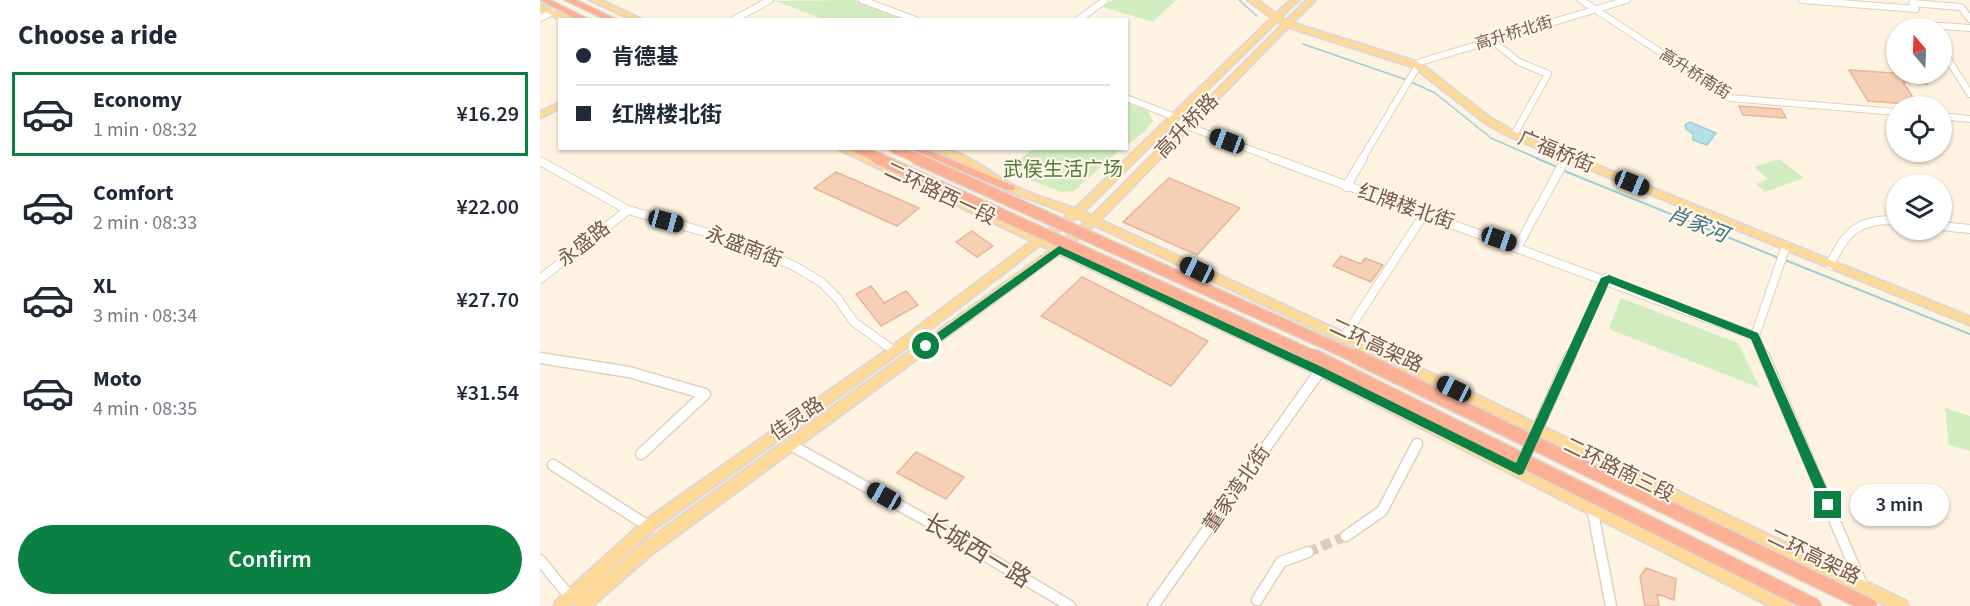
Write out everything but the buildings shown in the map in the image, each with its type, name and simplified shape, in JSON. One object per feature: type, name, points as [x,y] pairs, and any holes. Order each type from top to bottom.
[{"type":"highway","points":[[544,0],[582,18]]},
{"type":"highway","points":[[569,0],[612,18]]},
{"type":"highway","points":[[582,0],[598,7],[612,18]]},
{"type":"highway","name":"二环高架路","points":[[860,150],[1341,369],[1815,606]]},
{"type":"highway","name":"二环高架路","points":[[897,150],[1376,366],[1871,606]]},
{"type":"highway","points":[[918,150],[1010,188]]},
{"type":"main road","points":[[594,0],[635,18]]},
{"type":"main road","name":"广福桥街","points":[[1252,0],[1286,24],[1417,65],[1487,120],[1514,135],[1783,254],[1830,265],[1970,321]]},
{"type":"main road","name":"高升桥路","points":[[1040,240],[1076,213],[1295,0]]},
{"type":"main road","name":"高升桥路","points":[[1059,249],[1093,221],[1311,0]]},
{"type":"main road","points":[[540,6],[564,18]]},
{"type":"main road","points":[[540,115],[558,106]]},
{"type":"main road","points":[[540,119],[558,110]]},
{"type":"main road","name":"二环路西一段","points":[[844,150],[1059,249]]},
{"type":"main road","name":"二环路西一段","points":[[940,150],[978,167],[1010,188],[1076,213]]},
{"type":"main road","name":"二环路南三段","points":[[1076,213],[1344,337],[1901,606]]},
{"type":"main road","name":"佳灵路","points":[[561,606],[648,526],[894,351],[1040,240]]},
{"type":"main road","points":[[1059,249],[1320,371],[1785,606]]},
{"type":"main road","name":"佳灵路","points":[[581,606],[647,549],[1059,249]]},
{"type":"street","points":[[737,18],[770,0]]},
{"type":"street","points":[[862,0],[911,18]]},
{"type":"street","points":[[1081,18],[1105,0]]},
{"type":"street","name":"高升桥南街","points":[[1581,0],[1730,98],[1886,111]]},
{"type":"street","name":"高升桥北街","points":[[1417,65],[1593,8],[1627,0]]},
{"type":"street","points":[[1802,0],[1916,9]]},
{"type":"street","points":[[1910,2],[1922,18]]},
{"type":"street","points":[[1910,2],[1961,7],[1970,19]]},
{"type":"street","points":[[540,18],[553,12]]},
{"type":"street","points":[[1952,27],[1970,28]]},
{"type":"street","points":[[1491,40],[1520,62],[1548,74],[1514,135]]},
{"type":"street","points":[[1346,187],[1417,65]]},
{"type":"street","points":[[1952,65],[1970,94]]},
{"type":"street","points":[[1128,99],[1175,117]]},
{"type":"street","points":[[1952,117],[1970,119]]},
{"type":"street","name":"红牌楼北街","points":[[1187,126],[1346,187],[1606,278],[1755,336]]},
{"type":"street","points":[[1518,246],[1566,157]]},
{"type":"street","name":"永盛南街","points":[[540,161],[628,210],[744,243],[795,267],[821,282],[838,299],[854,322],[894,351]]},
{"type":"street","name":"永盛路","points":[[540,279],[628,210]]},
{"type":"street","points":[[1344,337],[1425,213]]},
{"type":"street","points":[[1830,265],[1842,239],[1861,223],[1886,221]]},
{"type":"street","points":[[1952,227],[1970,229]]},
{"type":"street","points":[[1783,254],[1755,336],[1871,606]]},
{"type":"street","points":[[1519,470],[1606,278]]},
{"type":"street","points":[[540,358],[629,372],[705,394],[641,454]]},
{"type":"street","name":"董家湾北街","points":[[1153,606],[1320,371]]},
{"type":"street","name":"长城西一路","points":[[789,444],[922,518],[1070,606]]},
{"type":"street","points":[[1346,536],[1382,511],[1417,444]]},
{"type":"street","points":[[553,465],[648,526]]},
{"type":"street","points":[[1592,508],[1611,606]]},
{"type":"street","points":[[1257,600],[1281,562],[1308,552]]},
{"type":"street","points":[[540,560],[570,597]]},
{"type":"green space","points":[[855,0],[905,18],[820,18],[776,1]]},
{"type":"green space","points":[[1112,0],[1176,0],[1153,22],[1103,7]]},
{"type":"green space","name":"武侯生活广场","points":[[1128,103],[1148,111],[1153,121],[1143,133],[1128,144]]},
{"type":"green space","name":"武侯生活广场","points":[[1032,150],[1120,150],[1074,191],[1061,192],[1005,170]]},
{"type":"green space","points":[[1779,159],[1804,178],[1765,192],[1756,184],[1768,179],[1754,167]]},
{"type":"green space","points":[[1621,298],[1738,343],[1760,388],[1609,329]]},
{"type":"green space","points":[[1945,408],[1970,416],[1970,451],[1949,445]]},
{"type":"water","points":[[1690,122],[1716,133],[1707,145],[1693,140],[1693,134],[1686,129],[1685,125]]},
{"type":"waterway","name":"肖家河","points":[[1239,0],[1257,16]]},
{"type":"waterway","name":"肖家河","points":[[1303,44],[1407,80],[1435,93],[1491,138],[1539,159]]},
{"type":"waterway","name":"肖家河","points":[[1536,158],[1557,167]]},
{"type":"waterway","name":"肖家河","points":[[1562,170],[1779,258]]},
{"type":"waterway","name":"肖家河","points":[[1785,260],[1970,334]]},
{"type":"tunnel","points":[[1308,552],[1346,536]]},
{"type":"route","points":[[926,346],[1059,249],[1320,371],[1519,470],[1606,278],[1755,336],[1828,505]]}]
